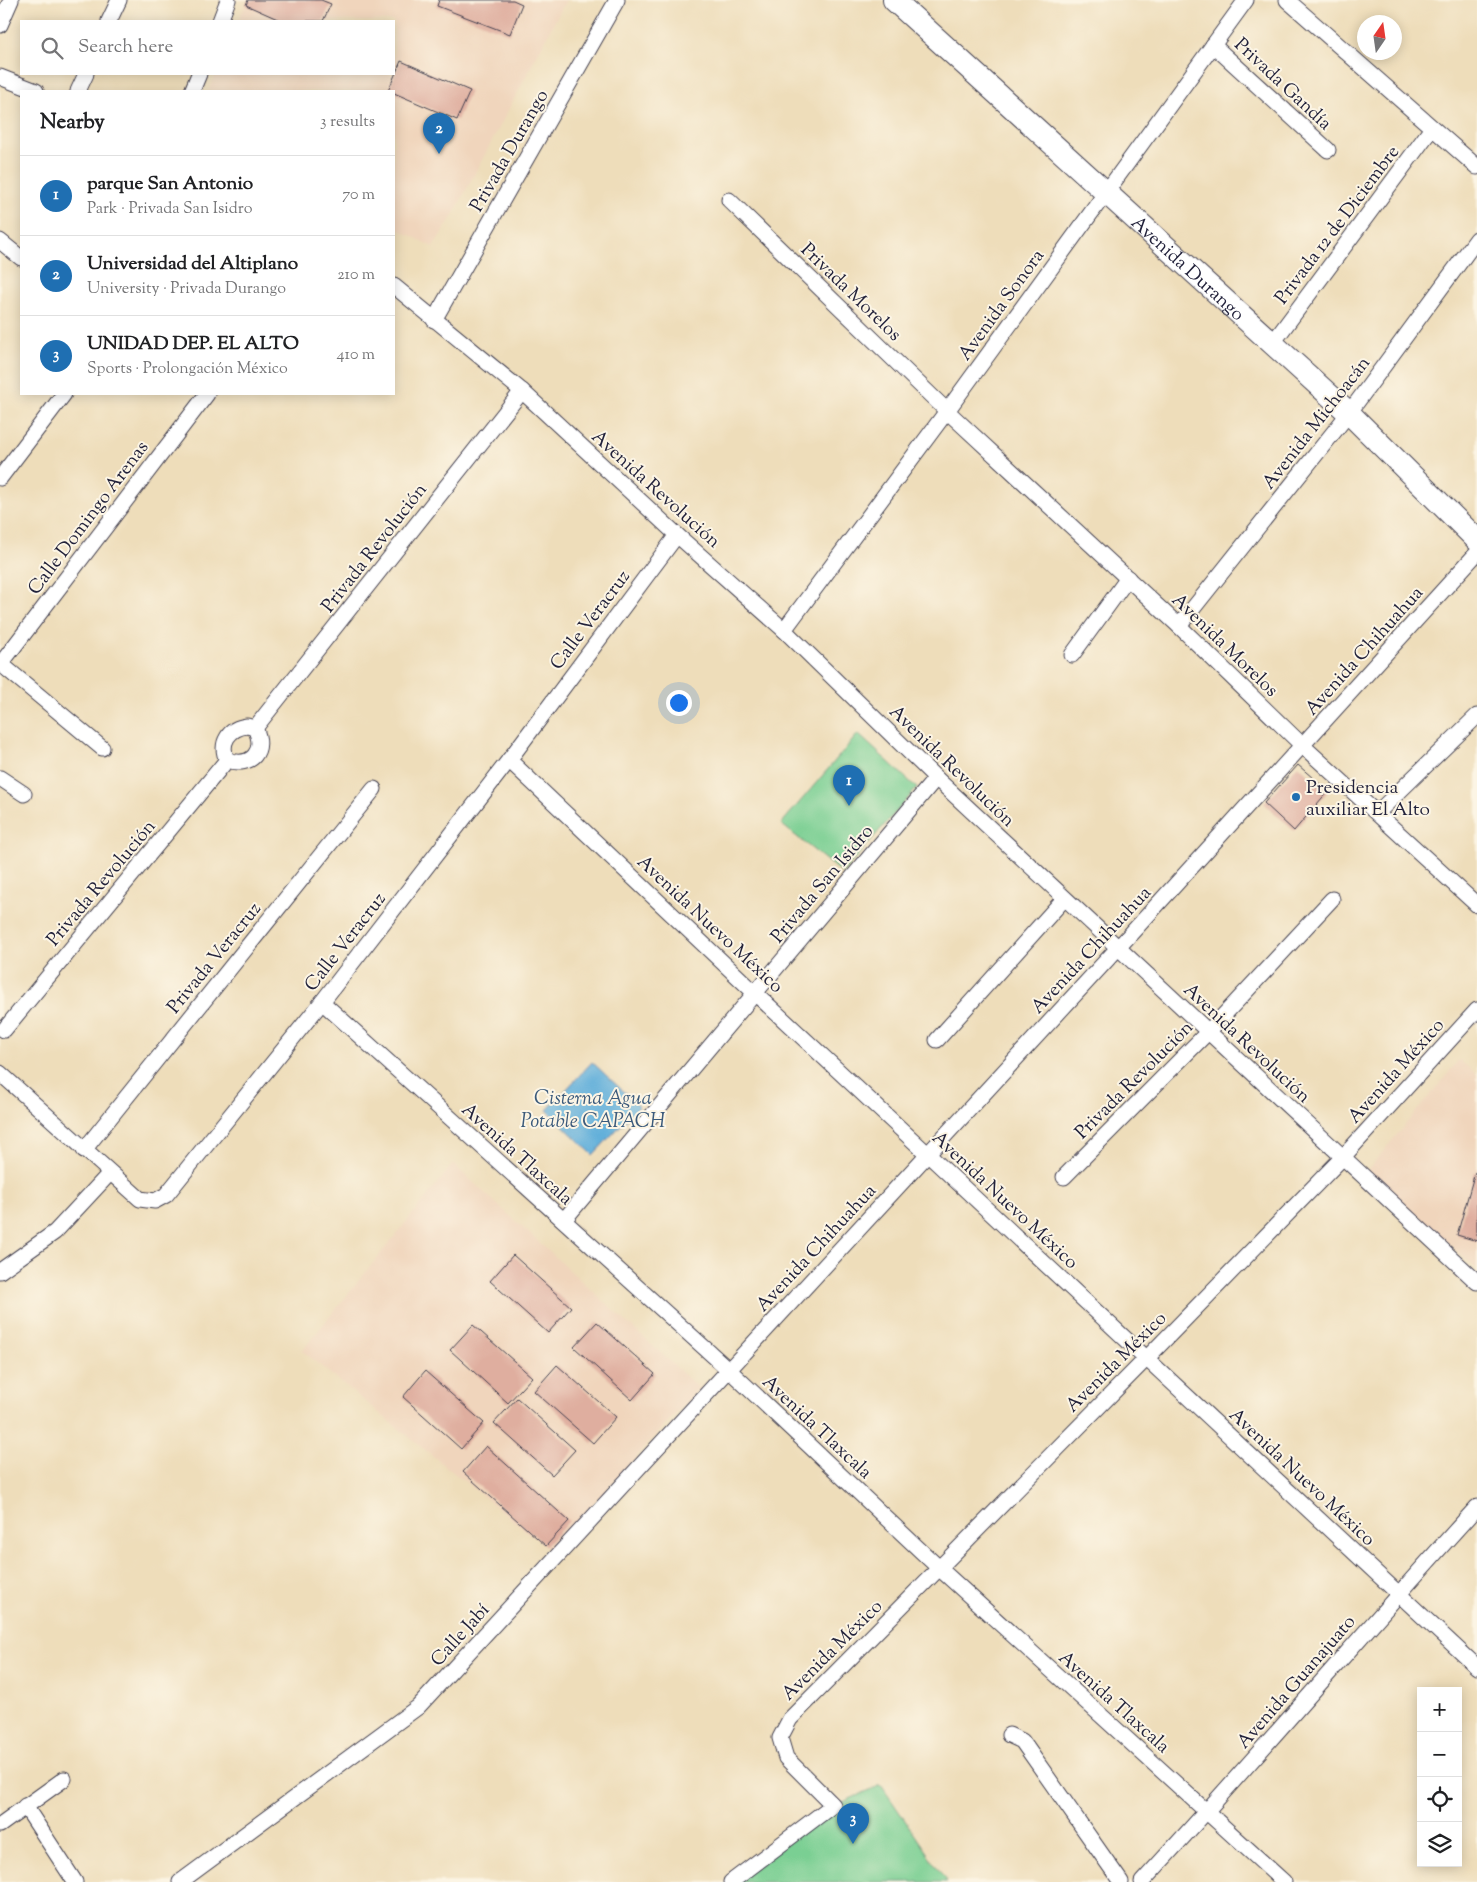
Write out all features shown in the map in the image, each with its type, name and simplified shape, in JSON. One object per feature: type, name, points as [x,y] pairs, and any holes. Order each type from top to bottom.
[{"type":"street","points":[[0,25],[11,0]]},
{"type":"street","points":[[110,20],[119,0]]},
{"type":"street","points":[[220,20],[228,0]]},
{"type":"street","name":"Privada Durango","points":[[434,320],[617,0]]},
{"type":"street","name":"Avenida Durango","points":[[894,0],[1349,414],[1477,540]]},
{"type":"street","name":"Avenida Sonora","points":[[784,630],[1107,193],[1246,0]]},
{"type":"street","points":[[1286,0],[1477,167]]},
{"type":"street","name":"Privada Gandía","points":[[1213,45],[1328,150]]},
{"type":"street","points":[[78,90],[86,75]]},
{"type":"street","points":[[192,90],[199,75]]},
{"type":"street","points":[[0,76],[34,90]]},
{"type":"street","name":"Privada 12 de Diciembre","points":[[1272,344],[1432,128]]},
{"type":"street","name":"Privada Morelos","points":[[729,200],[947,410]]},
{"type":"street","name":"Avenida Michoacán","points":[[1179,626],[1349,414],[1477,239]]},
{"type":"street","points":[[2,248],[20,257]]},
{"type":"street","name":"Avenida Revolución","points":[[395,287],[522,391],[784,630],[936,778],[1117,949],[1477,1282]]},
{"type":"street","name":"Privada Revolución","points":[[255,728],[522,391]]},
{"type":"street","points":[[0,478],[63,395]]},
{"type":"street","name":"Calle Domingo Arenas","points":[[0,665],[198,397]]},
{"type":"street","name":"Avenida Morelos","points":[[947,410],[1179,626],[1303,746],[1477,906]]},
{"type":"street","name":"Calle Veracruz","points":[[0,1074],[140,1199],[155,1201],[166,1195],[322,1002],[509,760],[678,535]]},
{"type":"street","name":"Avenida Chihuahua","points":[[729,1370],[1303,746],[1477,553]]},
{"type":"street","points":[[1072,655],[1128,578]]},
{"type":"street","points":[[0,665],[102,748]]},
{"type":"street","points":[[1377,813],[1477,716]]},
{"type":"street","points":[[247,726],[255,728],[260,737],[259,747],[255,756],[247,761],[237,763],[227,760],[224,754],[224,741],[230,732],[238,727],[247,726]]},
{"type":"street","name":"Privada Revolución","points":[[4,1030],[227,760]]},
{"type":"street","name":"Avenida Nuevo México","points":[[509,760],[755,993],[1399,1592],[1477,1667]]},
{"type":"street","points":[[0,778],[24,794]]},
{"type":"street","name":"Privada San Isidro","points":[[564,1220],[936,778]]},
{"type":"street","name":"Privada Veracruz","points":[[84,1150],[374,789]]},
{"type":"street","points":[[937,1040],[1064,899]]},
{"type":"street","name":"Privada Revolución","points":[[1064,1177],[1208,1032],[1332,899]]},
{"type":"street","name":"Avenida Tlaxcala","points":[[322,1002],[729,1370],[940,1568],[1284,1882]]},
{"type":"street","name":"Avenida México","points":[[731,1882],[833,1805],[786,1758],[780,1738],[790,1719],[1343,1157],[1477,1010]]},
{"type":"street","points":[[0,1271],[55,1232],[110,1173]]},
{"type":"street","name":"Calle Jabí","points":[[180,1882],[418,1707],[729,1370]]},
{"type":"street","name":"Avenida Guanajuato","points":[[1142,1882],[1208,1812],[1399,1592],[1477,1507]]},
{"type":"street","points":[[1008,1734],[1022,1741],[1121,1882]]},
{"type":"street","points":[[0,1825],[64,1779]]},
{"type":"street","points":[[25,1806],[75,1882]]},
{"type":"shaded area","points":[[248,0],[566,0],[452,217],[433,247],[395,228],[395,90],[208,90],[216,75],[395,75],[395,20],[238,20]]},
{"type":"shaded area","points":[[1459,1060],[1477,1075],[1477,1269],[1367,1171]]},
{"type":"shaded area","points":[[453,1164],[699,1388],[551,1551],[302,1351]]},
{"type":"green space","points":[[858,734],[917,788],[842,873],[781,824]]},
{"type":"green space","points":[[881,1785],[947,1882],[734,1882],[834,1806]]},
{"type":"water","name":"Cisterna Agua Potable CAPACH","points":[[592,1062],[639,1106],[593,1155],[547,1110]]},
{"type":"building","points":[[248,0],[321,0],[331,4],[323,20],[280,20],[246,5]]},
{"type":"building","points":[[439,0],[513,0],[522,4],[510,34],[437,6]]},
{"type":"building","points":[[401,61],[470,91],[457,120],[395,93],[395,90],[388,90]]},
{"type":"building","name":"Presidencia auxiliar El Alto","points":[[1298,765],[1328,791],[1294,831],[1264,803]]},
{"type":"building","points":[[1475,1172],[1477,1173],[1477,1241],[1457,1235]]},
{"type":"building","points":[[513,1255],[571,1307],[548,1333],[490,1281]]},
{"type":"building","points":[[597,1322],[655,1374],[632,1400],[574,1347]]},
{"type":"building","points":[[473,1325],[532,1377],[508,1403],[450,1350]]},
{"type":"building","points":[[557,1365],[616,1417],[593,1443],[534,1391]]},
{"type":"building","points":[[425,1371],[484,1423],[461,1449],[403,1397]]},
{"type":"building","points":[[517,1398],[575,1450],[552,1475],[494,1423]]},
{"type":"building","points":[[486,1446],[569,1521],[546,1546],[463,1472]]},
{"type":"place","name":"Universidad del Altiplano","points":[[439,154]]},
{"type":"place","name":"Presidencia auxiliar El Alto","points":[[1296,797]]},
{"type":"place","name":"parque San Antonio","points":[[849,806]]},
{"type":"place","name":"UNIDAD DEP. EL ALTO","points":[[853,1844]]}]
